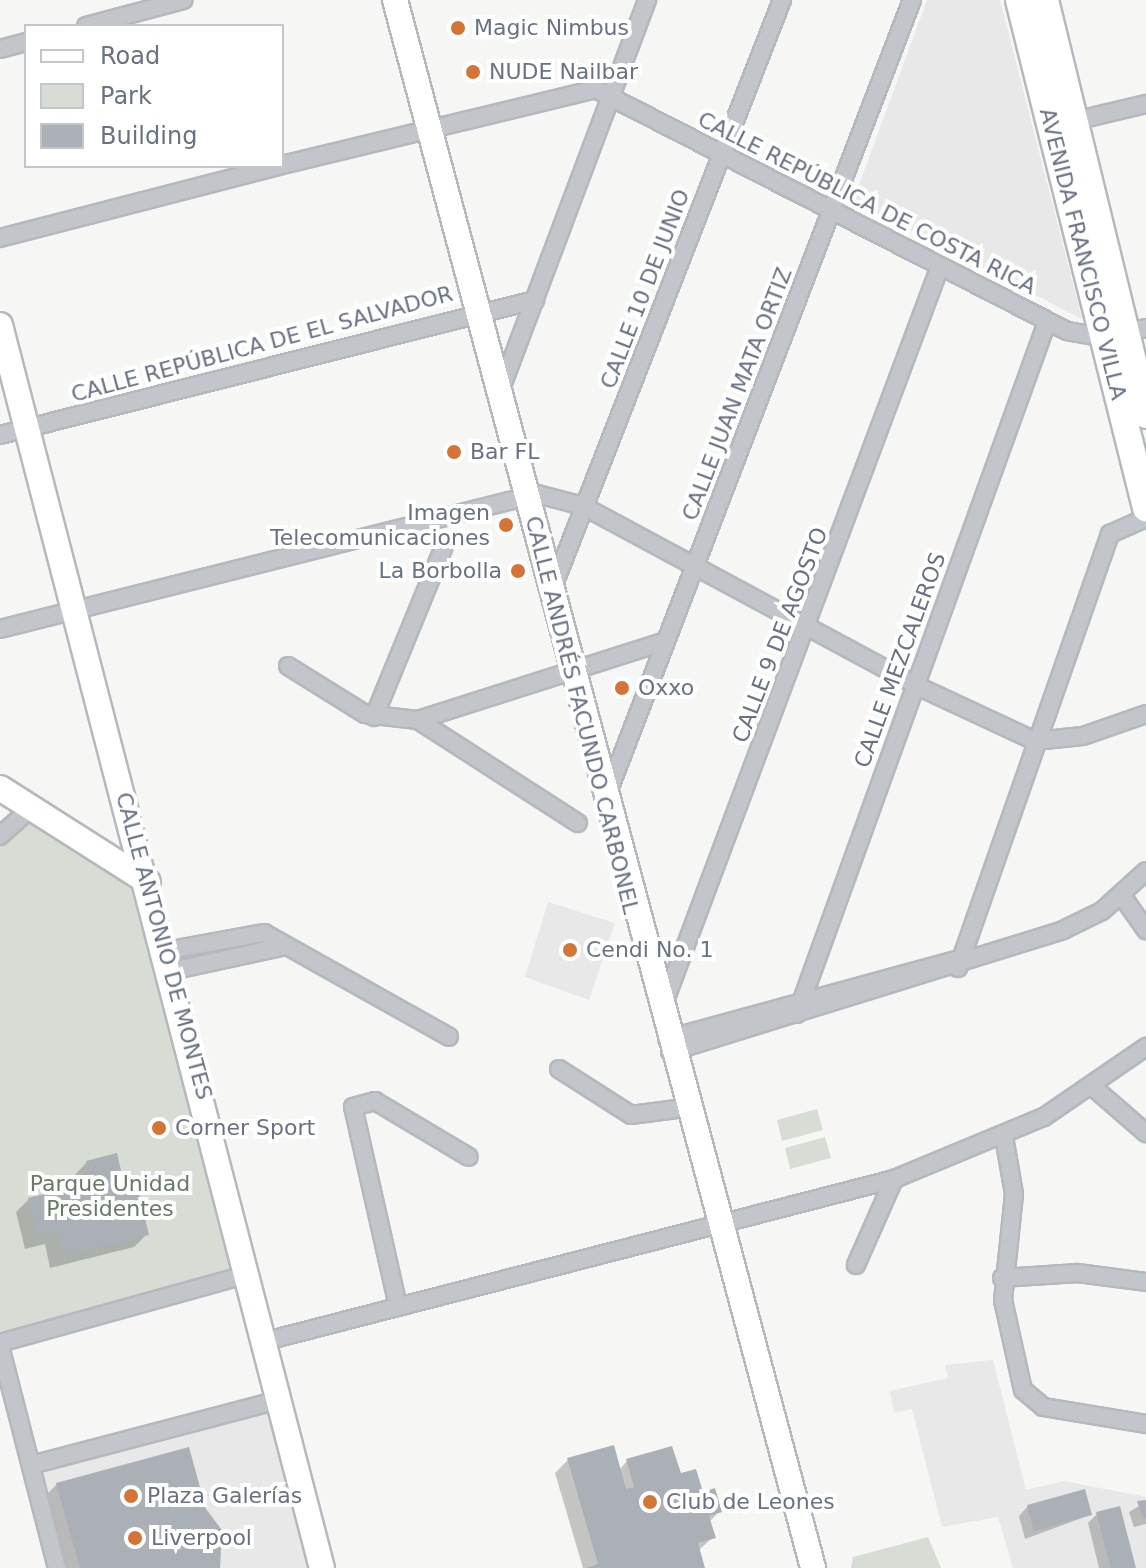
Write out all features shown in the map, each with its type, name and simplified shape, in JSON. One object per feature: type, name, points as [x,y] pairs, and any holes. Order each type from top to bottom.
[{"type":"main road","name":"CALLE ANDRÉS FACUNDO CARBONEL","points":[[395,0],[660,1015],[813,1568]]},
{"type":"main road","name":"AVENIDA FRANCISCO VILLA","points":[[1019,0],[1064,124],[1126,333],[1146,415]]},
{"type":"main road","name":"AVENIDA FRANCISCO VILLA","points":[[1045,0],[1064,124]]},
{"type":"main road","name":"CALLE ANTONIO DE MONTES","points":[[0,325],[148,882],[322,1568]]},
{"type":"main road","name":"AVENIDA FRANCISCO VILLA","points":[[1126,333],[1146,508]]},
{"type":"main road","points":[[0,788],[148,882]]},
{"type":"street","points":[[94,24],[184,0]]},
{"type":"street","points":[[498,395],[647,0]]},
{"type":"street","name":"CALLE 10 DE JUNIO","points":[[550,594],[782,0]]},
{"type":"street","name":"CALLE JUAN MATA ORTIZ","points":[[604,804],[912,0]]},
{"type":"street","points":[[0,49],[24,43]]},
{"type":"street","points":[[284,164],[579,89],[613,95]]},
{"type":"street","name":"CALLE REPÚBLICA DE COSTA RICA","points":[[613,95],[939,269],[1047,322],[1126,333]]},
{"type":"street","points":[[1064,124],[1146,104]]},
{"type":"street","points":[[0,238],[268,168]]},
{"type":"street","name":"CALLE 9 DE AGOSTO","points":[[660,1015],[939,269]]},
{"type":"street","name":"CALLE REPÚBLICA DE EL SALVADOR","points":[[0,435],[476,310],[535,300]]},
{"type":"street","name":"CALLE MEZCALEROS","points":[[799,1007],[1047,322]]},
{"type":"street","points":[[0,629],[525,495],[583,506],[915,685],[1035,741],[1083,736],[1146,714]]},
{"type":"street","points":[[960,961],[1110,534],[1146,518]]},
{"type":"street","points":[[374,717],[443,549]]},
{"type":"street","points":[[288,666],[374,717],[418,720],[570,669],[666,641]]},
{"type":"street","points":[[418,720],[578,823]]},
{"type":"street","points":[[0,836],[31,808]]},
{"type":"street","points":[[669,1046],[980,957],[1078,924],[1122,896],[1146,871]]},
{"type":"street","points":[[1122,896],[1146,930]]},
{"type":"street","points":[[168,961],[256,931],[292,946],[449,1037]]},
{"type":"street","points":[[266,1341],[894,1179],[1004,1137],[1094,1088],[1146,1047]]},
{"type":"street","points":[[559,1069],[631,1115],[685,1108]]},
{"type":"street","points":[[1094,1088],[1146,1133]]},
{"type":"street","points":[[398,1306],[353,1107],[375,1101],[469,1157]]},
{"type":"street","points":[[1004,1137],[1014,1194],[1002,1278],[1010,1339],[1029,1399],[1146,1424]]},
{"type":"street","points":[[856,1265],[894,1179]]},
{"type":"street","points":[[1002,1278],[1078,1273],[1146,1282]]},
{"type":"street","points":[[57,1568],[0,1344],[249,1274]]},
{"type":"street","points":[[31,1465],[279,1400]]},
{"type":"shaded area","points":[[927,0],[1000,0],[1082,319],[853,201]]},
{"type":"shaded area","name":"Cendi No. 1","points":[[548,902],[615,923],[589,1000],[525,977]]},
{"type":"shaded area","points":[[993,1360],[1026,1490],[1064,1481],[1146,1497],[1146,1568],[1013,1568],[998,1517],[942,1527],[912,1409],[894,1413],[890,1391],[948,1378],[945,1365]]},
{"type":"shaded area","points":[[267,1411],[311,1568],[65,1568],[43,1472]]},
{"type":"green space","name":"Parque Unidad Presidentes","points":[[33,811],[142,880],[244,1273],[0,1340],[0,831]]},
{"type":"green space","points":[[817,1109],[823,1130],[782,1141],[777,1120]]},
{"type":"green space","points":[[825,1137],[831,1158],[790,1169],[785,1148]]},
{"type":"green space","points":[[928,1537],[941,1568],[851,1568],[853,1557]]},
{"type":"building","points":[[117,1153],[124,1184],[136,1181],[149,1235],[63,1256],[57,1232],[38,1237],[28,1198],[91,1182],[86,1161]]},
{"type":"building","name":"Club de Leones","points":[[614,1445],[626,1489],[634,1487],[626,1459],[672,1446],[681,1473],[696,1469],[703,1492],[715,1488],[722,1512],[709,1516],[716,1538],[698,1543],[705,1568],[586,1568],[598,1564],[567,1458]]},
{"type":"building","name":"Plaza Galerías","points":[[189,1447],[206,1509],[222,1530],[220,1568],[80,1568],[56,1483]]},
{"type":"building","points":[[1085,1489],[1092,1515],[1034,1531],[1027,1505]]},
{"type":"building","points":[[1146,1500],[1146,1518],[1143,1519],[1137,1501]]},
{"type":"building","points":[[1120,1506],[1136,1568],[1111,1568],[1096,1512]]},
{"type":"place","name":"Magic Nimbus","points":[[458,28]]},
{"type":"place","name":"NUDE Nailbar","points":[[473,72]]},
{"type":"place","name":"Bar FL","points":[[454,452]]},
{"type":"place","name":"Imagen Telecomunicaciones","points":[[506,525]]},
{"type":"place","name":"La Borbolla","points":[[518,571]]},
{"type":"place","name":"Oxxo","points":[[622,688]]},
{"type":"place","name":"Cendi No. 1","points":[[570,950]]},
{"type":"place","name":"Corner Sport","points":[[159,1128]]},
{"type":"place","name":"Plaza Galerías","points":[[131,1496]]},
{"type":"place","name":"Club de Leones","points":[[650,1502]]},
{"type":"place","name":"Liverpool","points":[[135,1538]]}]
